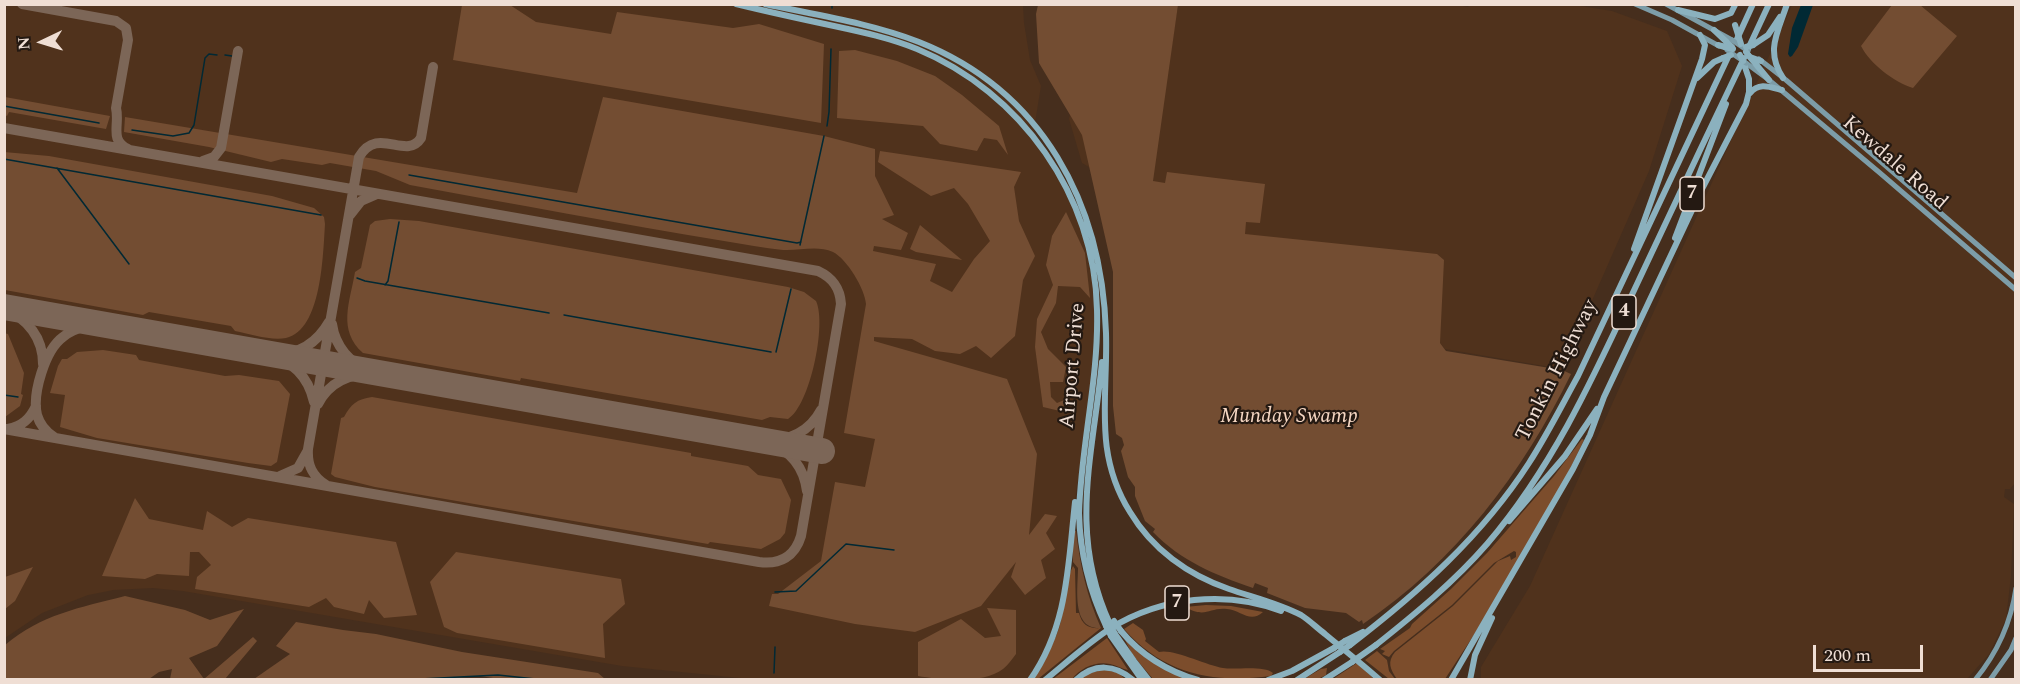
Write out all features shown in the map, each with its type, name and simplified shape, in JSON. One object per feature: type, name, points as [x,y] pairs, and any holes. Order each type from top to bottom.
[{"type":"highway","name":"Airport Drive","points":[[736,4],[879,36],[930,55],[966,75],[997,98],[1041,146],[1063,181],[1085,234],[1096,285],[1098,314],[1079,500],[1080,539],[1089,585],[1116,634],[1122,655],[1142,680]]},
{"type":"highway","name":"Airport Drive","points":[[765,4],[903,36],[958,61],[996,88],[1039,131],[1069,177],[1090,225],[1103,292]]},
{"type":"highway","name":"Tonkin Highway","points":[[1296,680],[1379,623],[1436,574],[1489,516],[1516,482],[1554,422],[1753,4]]},
{"type":"highway","name":"Tonkin Highway","points":[[1324,680],[1376,645],[1430,600],[1487,543],[1548,461],[1574,417],[1769,4]]},
{"type":"highway","points":[[1678,10],[1719,19],[1731,14],[1735,5]]},
{"type":"highway","points":[[1735,5],[1735,25],[1745,57],[1749,95]]},
{"type":"highway","points":[[1745,57],[1772,31],[1787,6]]},
{"type":"highway","points":[[1783,78],[1775,64],[1773,52],[1787,6]]},
{"type":"highway","points":[[1714,30],[1725,44],[1745,57],[1769,80]]},
{"type":"highway","points":[[1625,275],[1695,81],[1705,48],[1700,35]]},
{"type":"highway","points":[[1695,81],[1706,68],[1719,59],[1745,57],[1761,61]]},
{"type":"highway","name":"7","points":[[1663,272],[1745,57]]},
{"type":"highway","points":[[1451,680],[1578,461],[1604,397],[1703,187],[1743,113],[1749,95],[1753,89],[1761,86],[1782,90]]},
{"type":"highway","points":[[1103,292],[1102,362],[1085,515],[1090,568],[1095,588],[1110,624],[1149,680]]},
{"type":"highway","points":[[1103,292],[1106,331],[1104,437],[1113,477],[1130,512],[1152,541],[1183,567],[1214,583],[1300,615],[1324,634]]},
{"type":"highway","points":[[1487,543],[1560,462],[1604,397]]},
{"type":"highway","points":[[1030,680],[1047,652],[1061,614],[1077,484],[1084,454]]},
{"type":"highway","points":[[1470,680],[1475,655],[1508,585]]},
{"type":"highway","name":"7","points":[[1045,680],[1094,641],[1121,623],[1152,609],[1185,601],[1218,599],[1256,603],[1288,614],[1324,634],[1380,680]]},
{"type":"highway","points":[[1116,634],[1161,665],[1198,680]]},
{"type":"highway","points":[[1268,680],[1337,650]]},
{"type":"highway","points":[[1289,680],[1329,659]]},
{"type":"highway","points":[[1076,680],[1089,670],[1102,667],[1118,669],[1133,680]]},
{"type":"main road","points":[[1635,4],[1700,35],[1725,44]]},
{"type":"main road","points":[[1666,4],[1714,30]]},
{"type":"main road","name":"Kewdale Road","points":[[1761,61],[2016,278]]},
{"type":"main road","name":"Kewdale Road","points":[[1769,80],[2016,290]]},
{"type":"main road","points":[[1975,680],[2000,644],[2006,631],[2016,588]]},
{"type":"main road","points":[[1990,680],[2011,650],[2016,638]]},
{"type":"main road","points":[[1984,668],[1993,671],[2001,663]]},
{"type":"shaded area","points":[[1452,4],[1468,7],[1470,4],[1574,5],[1612,11],[1667,31],[1682,66],[1649,171],[1562,369],[1445,349],[1441,344],[1242,236],[1101,174],[1082,163],[1069,119],[1084,63],[1167,74],[1178,5]]},
{"type":"shaded area","points":[[5,5],[1023,5],[1030,60],[1041,86],[1033,135],[1081,222],[1097,307],[1084,454],[1077,485],[1058,624],[1030,679],[760,680],[622,666],[183,591],[153,588],[113,590],[88,595],[42,613],[5,638]]},
{"type":"shaded area","points":[[1792,5],[2015,5],[2016,482],[2010,489],[2005,489],[2004,497],[2014,504],[2011,576],[2006,619],[1989,654],[1967,679],[1481,680],[1481,667],[1530,586]]},
{"type":"shaded area","points":[[1582,439],[1584,440],[1567,475],[1483,621],[1445,679],[1397,679],[1390,666],[1395,652],[1453,606],[1498,561],[1510,556],[1511,560],[1516,557],[1516,552],[1514,551],[1494,563],[1452,605],[1394,651],[1389,657],[1382,654],[1385,651],[1380,649],[1410,628],[1487,553],[1554,476]]},
{"type":"shaded area","points":[[1073,566],[1075,569],[1076,613],[1079,613],[1082,621],[1087,625],[1101,628],[1038,679],[1032,680],[1059,629],[1066,586]]},
{"type":"shaded area","points":[[1231,606],[1263,612],[1250,617],[1227,609],[1198,612],[1185,607]]},
{"type":"shaded area","points":[[1133,623],[1143,630],[1145,641],[1159,652],[1172,652],[1223,668],[1257,668],[1273,673],[1271,676],[1250,678],[1210,677],[1173,666],[1139,644],[1124,629]]},
{"type":"shaded area","points":[[1107,638],[1128,670],[1110,664],[1099,664],[1084,669],[1072,679],[1053,679]]},
{"type":"shaded area","points":[[1125,640],[1155,663],[1189,679],[1153,679],[1132,654]]},
{"type":"shaded area","points":[[1377,651],[1387,660],[1389,671],[1395,679],[1389,679],[1365,660]]},
{"type":"shaded area","points":[[1357,663],[1374,679],[1333,679]]},
{"type":"shaded area","points":[[1327,668],[1326,675],[1318,679],[1304,679],[1321,669]]},
{"type":"shaded area","points":[[1105,669],[1118,673],[1125,679],[1080,680],[1087,674]]},
{"type":"green space","points":[[462,5],[510,5],[536,22],[611,34],[617,12],[733,28],[759,24],[824,44],[821,123],[453,60]]},
{"type":"green space","name":"Munday Swamp","points":[[1038,5],[1178,5],[1153,181],[1165,183],[1167,172],[1265,184],[1260,223],[1246,222],[1245,234],[1437,254],[1444,260],[1440,343],[1446,351],[1562,370],[1571,374],[1531,446],[1484,513],[1428,573],[1363,624],[1362,620],[1359,622],[1346,613],[1305,608],[1267,593],[1268,588],[1255,583],[1253,588],[1212,572],[1175,551],[1153,532],[1155,529],[1145,521],[1135,496],[1135,487],[1128,477],[1121,451],[1124,445],[1122,438],[1116,434],[1113,406],[1113,272],[1082,135],[1039,63],[1036,14]]},
{"type":"green space","points":[[1892,5],[1920,5],[1957,36],[1913,88],[1883,72],[1861,46]]},
{"type":"green space","points":[[855,50],[897,61],[935,76],[999,126],[1008,155],[997,140],[984,138],[977,151],[940,144],[923,126],[837,118],[839,51]]},
{"type":"green space","points":[[5,97],[110,116],[106,129],[9,112],[7,116],[5,115]]},
{"type":"green space","points":[[603,97],[824,136],[875,149],[875,176],[894,215],[882,219],[908,233],[901,250],[874,246],[873,251],[936,264],[930,281],[952,292],[974,259],[990,241],[968,204],[954,188],[931,196],[878,162],[880,151],[1021,172],[1014,187],[1019,221],[1035,256],[1023,280],[1015,336],[991,358],[976,346],[960,354],[935,351],[912,339],[874,337],[874,341],[1007,379],[1037,454],[1029,535],[1045,514],[1057,516],[1046,533],[1055,549],[1041,560],[1046,578],[1025,595],[1011,577],[1016,562],[981,606],[915,632],[855,624],[769,606],[772,594],[778,594],[821,561],[835,482],[865,487],[875,439],[844,433],[866,304],[854,275],[844,261],[833,252],[814,249],[776,249],[685,234],[410,185],[376,171],[330,163],[322,165],[282,159],[271,162],[209,147],[124,132],[125,117],[577,193]]},
{"type":"green space","points":[[4,152],[49,156],[272,196],[314,208],[324,217],[325,224],[318,289],[307,321],[298,332],[286,338],[274,339],[235,331],[231,326],[149,312],[143,315],[5,290]]},
{"type":"green space","points":[[1066,212],[1085,253],[1090,298],[1080,287],[1058,286],[1056,303],[1041,332],[1048,349],[1066,367],[1063,382],[1050,382],[1051,397],[1057,403],[1069,398],[1060,411],[1043,407],[1035,347],[1037,319],[1053,285],[1046,265],[1052,236]]},
{"type":"green space","points":[[390,219],[419,221],[788,287],[804,292],[816,301],[819,327],[814,364],[803,398],[796,411],[788,419],[770,417],[762,420],[363,353],[350,335],[347,315],[350,294],[355,272],[361,268],[370,225],[375,221]]},
{"type":"green space","points":[[920,225],[962,260],[910,249]]},
{"type":"green space","points":[[4,333],[8,334],[24,373],[20,406],[5,417]]},
{"type":"green space","points":[[103,350],[136,355],[139,360],[225,376],[239,375],[279,381],[290,394],[277,462],[271,466],[248,463],[97,438],[60,427],[65,395],[50,393],[58,366],[62,359],[67,359],[77,352]]},
{"type":"green space","points":[[372,397],[691,453],[691,456],[748,466],[758,475],[781,479],[791,500],[785,533],[780,539],[761,549],[710,542],[708,544],[375,487],[335,477],[331,474],[341,418],[355,403]]},
{"type":"green space","points":[[135,498],[149,519],[203,530],[207,511],[232,527],[248,518],[396,542],[417,615],[384,618],[369,600],[364,614],[334,607],[326,598],[309,607],[195,589],[197,577],[211,565],[199,552],[190,552],[189,576],[157,574],[145,579],[102,576]]},
{"type":"green space","points":[[1073,531],[1076,531],[1085,581],[1101,628],[1091,627],[1085,622],[1078,606],[1078,568],[1073,562]]},
{"type":"green space","points":[[456,552],[621,579],[625,604],[603,624],[605,658],[457,633],[444,627],[430,582]]},
{"type":"green space","points":[[33,567],[15,601],[5,609],[5,577]]},
{"type":"green space","points":[[125,596],[185,610],[210,620],[244,609],[217,646],[189,658],[204,679],[170,679],[172,669],[159,672],[149,679],[5,679],[5,645],[19,634],[62,613]]},
{"type":"green space","points":[[987,608],[1016,610],[1016,654],[1005,667],[995,674],[974,679],[938,679],[918,676],[918,642],[961,619],[985,638],[1001,636]]},
{"type":"green space","points":[[296,622],[376,634],[462,652],[598,673],[605,679],[506,680],[480,676],[430,680],[254,679],[290,654],[276,646]]},
{"type":"green space","points":[[253,637],[257,641],[225,679],[204,679]]},
{"type":"water","points":[[1801,5],[1813,5],[1798,47],[1790,57],[1788,54],[1792,28]]},
{"type":"waterway","points":[[827,126],[831,49]]},
{"type":"waterway","points":[[132,130],[173,136],[189,133],[194,125],[205,58],[209,54],[217,55]]},
{"type":"waterway","points":[[225,55],[232,56]]},
{"type":"waterway","points":[[4,106],[99,123]]},
{"type":"waterway","points":[[800,245],[824,136]]},
{"type":"waterway","points":[[4,159],[321,215]]},
{"type":"waterway","points":[[57,168],[129,264]]},
{"type":"waterway","points":[[409,175],[801,242]]},
{"type":"waterway","points":[[385,285],[388,281],[399,222]]},
{"type":"waterway","points":[[357,278],[549,313]]},
{"type":"waterway","points":[[776,352],[791,289]]},
{"type":"waterway","points":[[564,315],[771,352]]},
{"type":"waterway","points":[[4,395],[18,397]]},
{"type":"waterway","points":[[775,592],[796,591],[846,544],[894,550]]},
{"type":"waterway","points":[[774,673],[775,647]]},
{"type":"waterway","points":[[401,680],[498,675],[545,680]]},
{"type":"taxiway","points":[[22,4],[116,21],[126,28],[128,40],[116,108],[116,132],[119,141],[128,149]]},
{"type":"taxiway","points":[[203,161],[214,157],[221,148],[238,51]]},
{"type":"taxiway","points":[[326,485],[311,470],[308,449],[359,157],[367,148],[375,144],[408,146],[415,144],[421,138],[433,67]]},
{"type":"taxiway","points":[[4,128],[818,271],[835,284],[841,304],[801,536],[791,554],[774,562],[759,562],[4,429]]},
{"type":"taxiway","points":[[350,215],[361,201],[377,194]]},
{"type":"taxiway","points":[[4,309],[20,318],[32,330],[40,346],[43,364]]},
{"type":"taxiway","points":[[276,354],[293,352],[307,346],[319,336],[329,322]]},
{"type":"taxiway","points":[[332,324],[340,347],[356,364],[371,371]]},
{"type":"taxiway","points":[[54,437],[42,425],[36,406],[38,385],[46,362],[57,343],[73,330],[108,325]]},
{"type":"taxiway","points":[[267,353],[298,371],[308,384],[314,402]]},
{"type":"taxiway","points":[[318,404],[335,384],[351,376],[377,373]]},
{"type":"taxiway","points":[[8,429],[25,421],[36,406]]},
{"type":"taxiway","points":[[763,441],[797,434],[810,425],[821,410]]},
{"type":"taxiway","points":[[769,443],[777,446],[795,461],[803,475],[807,491]]},
{"type":"taxiway","points":[[280,476],[298,468],[307,452]]},
{"type":"runway","points":[[4,307],[822,451]]}]
